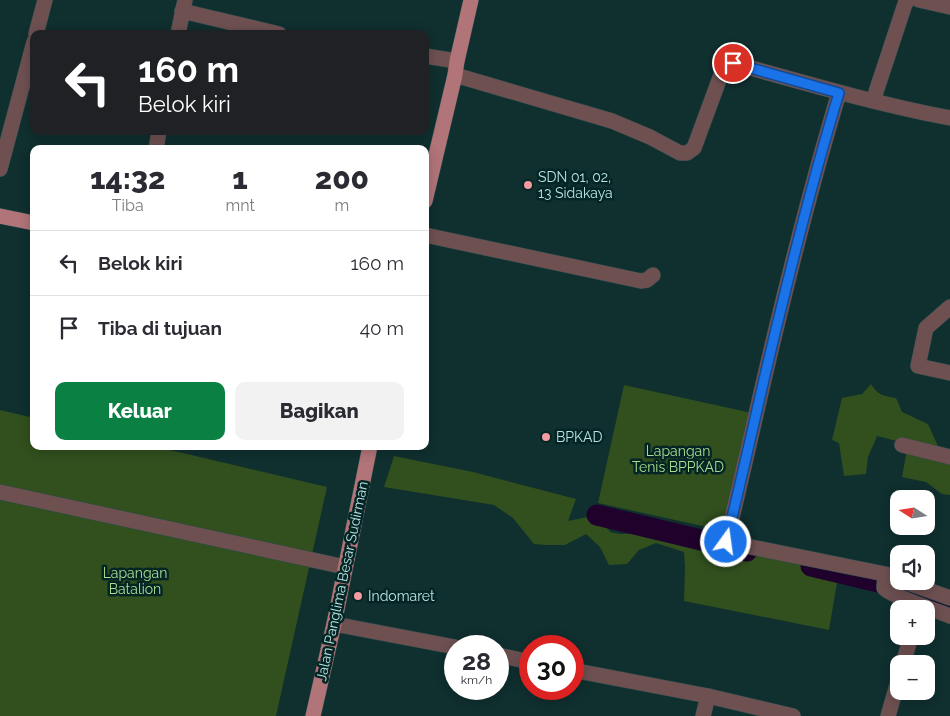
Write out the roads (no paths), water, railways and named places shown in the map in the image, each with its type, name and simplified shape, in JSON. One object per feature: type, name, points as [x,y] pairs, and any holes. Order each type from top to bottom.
[{"type":"main road","points":[[429,184],[471,0]]},
{"type":"main road","points":[[0,216],[30,222]]},
{"type":"main road","name":"Jalan Panglima Besar Sudirman","points":[[313,716],[334,624],[369,450]]},
{"type":"street","points":[[37,30],[45,0]]},
{"type":"street","points":[[873,101],[904,4],[908,0]]},
{"type":"street","points":[[919,0],[950,7]]},
{"type":"street","points":[[179,30],[183,6],[265,30]]},
{"type":"street","points":[[0,168],[30,57]]},
{"type":"street","points":[[429,58],[612,121],[650,137],[680,153],[688,153],[694,148],[722,72],[727,64],[733,63],[839,93],[950,118]]},
{"type":"street","points":[[839,93],[825,138],[779,314],[726,542],[888,580],[888,591],[906,600]]},
{"type":"street","points":[[429,236],[640,281],[647,280],[653,275]]},
{"type":"street","points":[[950,307],[926,328],[918,366],[950,373]]},
{"type":"street","points":[[902,445],[950,457]]},
{"type":"street","points":[[0,492],[346,566]]},
{"type":"street","points":[[928,590],[950,598]]},
{"type":"street","points":[[935,611],[950,616]]},
{"type":"street","points":[[334,624],[444,645]]},
{"type":"street","points":[[584,672],[708,696],[793,716]]},
{"type":"street","points":[[703,716],[708,696]]},
{"type":"street","points":[[888,716],[893,700]]},
{"type":"waterway","points":[[597,515],[747,551]]},
{"type":"waterway","points":[[811,566],[891,585],[950,606]]},
{"type":"place","name":"SDN 01, 02, 13 Sidakaya","points":[[528,185]]},
{"type":"place","name":"BPKAD","points":[[546,437]]},
{"type":"place","name":"Indomaret","points":[[358,596]]},
{"type":"park label","name":"Lapangan Tenis BPPKAD","points":[[678,460]]},
{"type":"park label","name":"Lapangan Batalion","points":[[135,582]]}]
